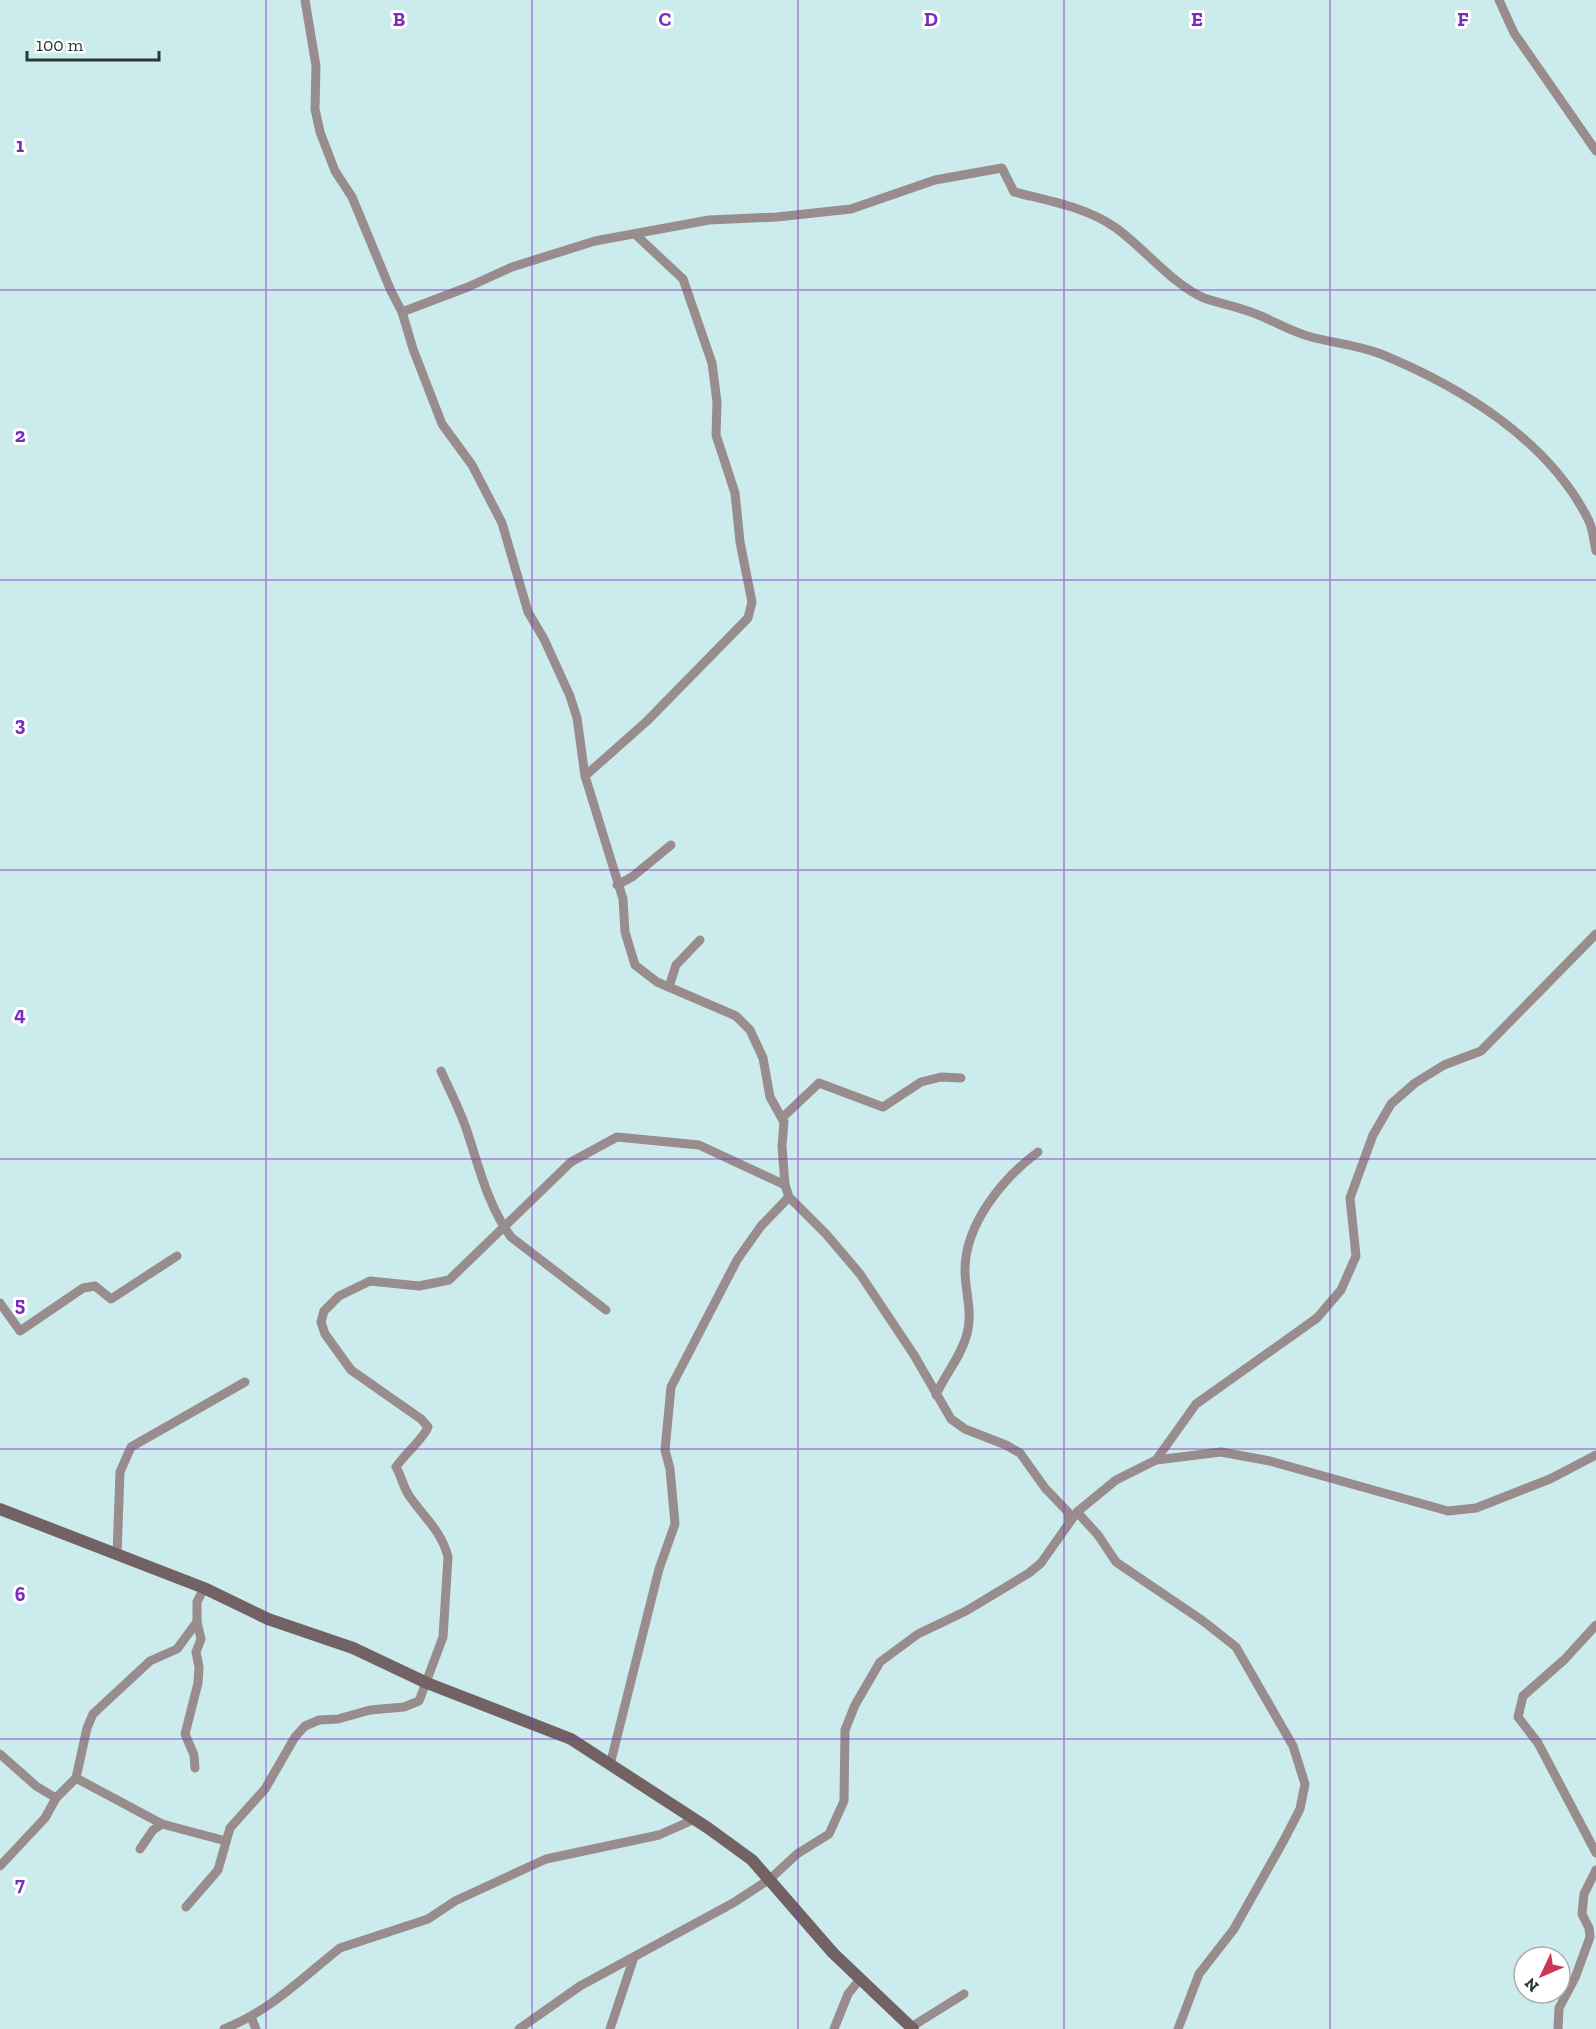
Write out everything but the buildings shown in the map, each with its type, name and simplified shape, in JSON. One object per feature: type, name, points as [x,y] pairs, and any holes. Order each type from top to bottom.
[{"type":"main road","points":[[0,1509],[204,1588],[268,1619],[354,1648],[427,1683],[552,1729],[733,1845],[770,1879],[833,1953],[912,2028]]},
{"type":"street","points":[[305,0],[316,66],[315,109],[320,132],[335,171],[352,197],[402,312],[418,364],[442,424],[472,465],[502,524],[528,612],[544,639],[570,696],[577,718],[585,776],[623,899],[625,932],[635,965],[649,978],[721,1007],[742,1021],[761,1051],[770,1096],[782,1118],[785,1185],[789,1197],[826,1234],[860,1274],[915,1354],[945,1412],[958,1425],[1020,1453],[1045,1488],[1068,1512],[1069,1523]]},
{"type":"street","points":[[1499,0],[1514,33],[1596,151]]},
{"type":"street","points":[[402,312],[468,287],[512,267],[595,241],[709,220],[777,217],[850,209],[935,180],[1002,168],[1014,192],[1092,213],[1117,229],[1202,297],[1254,313],[1308,336],[1381,354],[1439,381],[1487,409],[1509,425],[1545,460],[1565,486],[1589,522],[1596,551]]},
{"type":"street","points":[[585,776],[647,721],[748,618],[752,602],[740,542],[735,493],[716,435],[717,402],[712,363],[683,279],[636,235]]},
{"type":"street","points":[[617,885],[632,877],[671,845]]},
{"type":"street","points":[[1156,1460],[1196,1404],[1317,1318],[1341,1290],[1356,1256],[1350,1198],[1373,1135],[1391,1104],[1415,1083],[1444,1065],[1481,1051],[1596,934]]},
{"type":"street","points":[[669,987],[676,965],[700,940]]},
{"type":"street","points":[[441,1071],[466,1128],[487,1192],[504,1228],[555,1273],[606,1311]]},
{"type":"street","points":[[782,1118],[819,1083],[883,1107],[921,1082],[941,1077],[961,1078]]},
{"type":"street","points":[[186,1907],[218,1870],[230,1828],[269,1783],[295,1737],[305,1726],[319,1720],[338,1719],[370,1710],[404,1707],[415,1703],[423,1695],[443,1637],[448,1557],[440,1535],[408,1494],[396,1467],[408,1449],[423,1437],[428,1427],[421,1419],[351,1370],[325,1334],[321,1322],[324,1311],[339,1296],[355,1286],[370,1281],[391,1281],[419,1286],[449,1280],[571,1162],[617,1137],[699,1145],[785,1185]]},
{"type":"street","points":[[936,1395],[959,1357],[967,1334],[970,1309],[965,1270],[971,1237],[996,1193],[1011,1175],[1038,1152]]},
{"type":"street","points":[[610,1765],[659,1569],[675,1524],[670,1469],[665,1450],[670,1387],[737,1260],[761,1226],[789,1197]]},
{"type":"street","points":[[0,1303],[20,1331],[83,1288],[95,1286],[111,1299],[177,1256]]},
{"type":"street","points":[[117,1555],[120,1472],[131,1447],[245,1382]]},
{"type":"street","points":[[519,2029],[580,1986],[733,1903],[770,1879],[797,1854],[829,1834],[844,1802],[846,1731],[855,1705],[880,1662],[918,1634],[966,1611],[1029,1573],[1041,1563],[1077,1512],[1116,1480],[1156,1460],[1221,1452],[1270,1461],[1448,1511],[1476,1508],[1550,1479],[1596,1455]]},
{"type":"street","points":[[1077,1512],[1098,1534],[1116,1562],[1203,1621],[1236,1647],[1293,1746],[1305,1784],[1300,1809],[1284,1840],[1234,1929],[1199,1974],[1178,2029]]},
{"type":"street","points":[[195,1768],[194,1755],[185,1734],[198,1683],[199,1667],[196,1652],[201,1639],[197,1622],[197,1602],[204,1588]]},
{"type":"street","points":[[0,1866],[45,1818],[56,1798],[76,1778],[87,1728],[93,1714],[150,1661],[177,1649],[197,1622]]},
{"type":"street","points":[[1596,1625],[1565,1659],[1523,1696],[1518,1716],[1538,1743],[1596,1853]]},
{"type":"street","points":[[0,1754],[36,1786],[56,1798]]},
{"type":"street","points":[[76,1778],[162,1824],[226,1841]]},
{"type":"street","points":[[224,2029],[251,2017],[301,1983],[327,1959],[352,1942],[399,1930],[428,1918],[454,1901],[546,1858],[659,1835],[695,1819]]},
{"type":"street","points":[[140,1849],[153,1830],[162,1824]]},
{"type":"street","points":[[1557,2029],[1559,2008],[1575,1978],[1590,1937],[1582,1914],[1584,1894],[1596,1870]]},
{"type":"street","points":[[610,2029],[634,1957]]},
{"type":"street","points":[[834,2029],[848,1994],[860,1979]]},
{"type":"street","points":[[912,2028],[964,1994]]},
{"type":"street","points":[[251,2017],[256,2029]]}]
